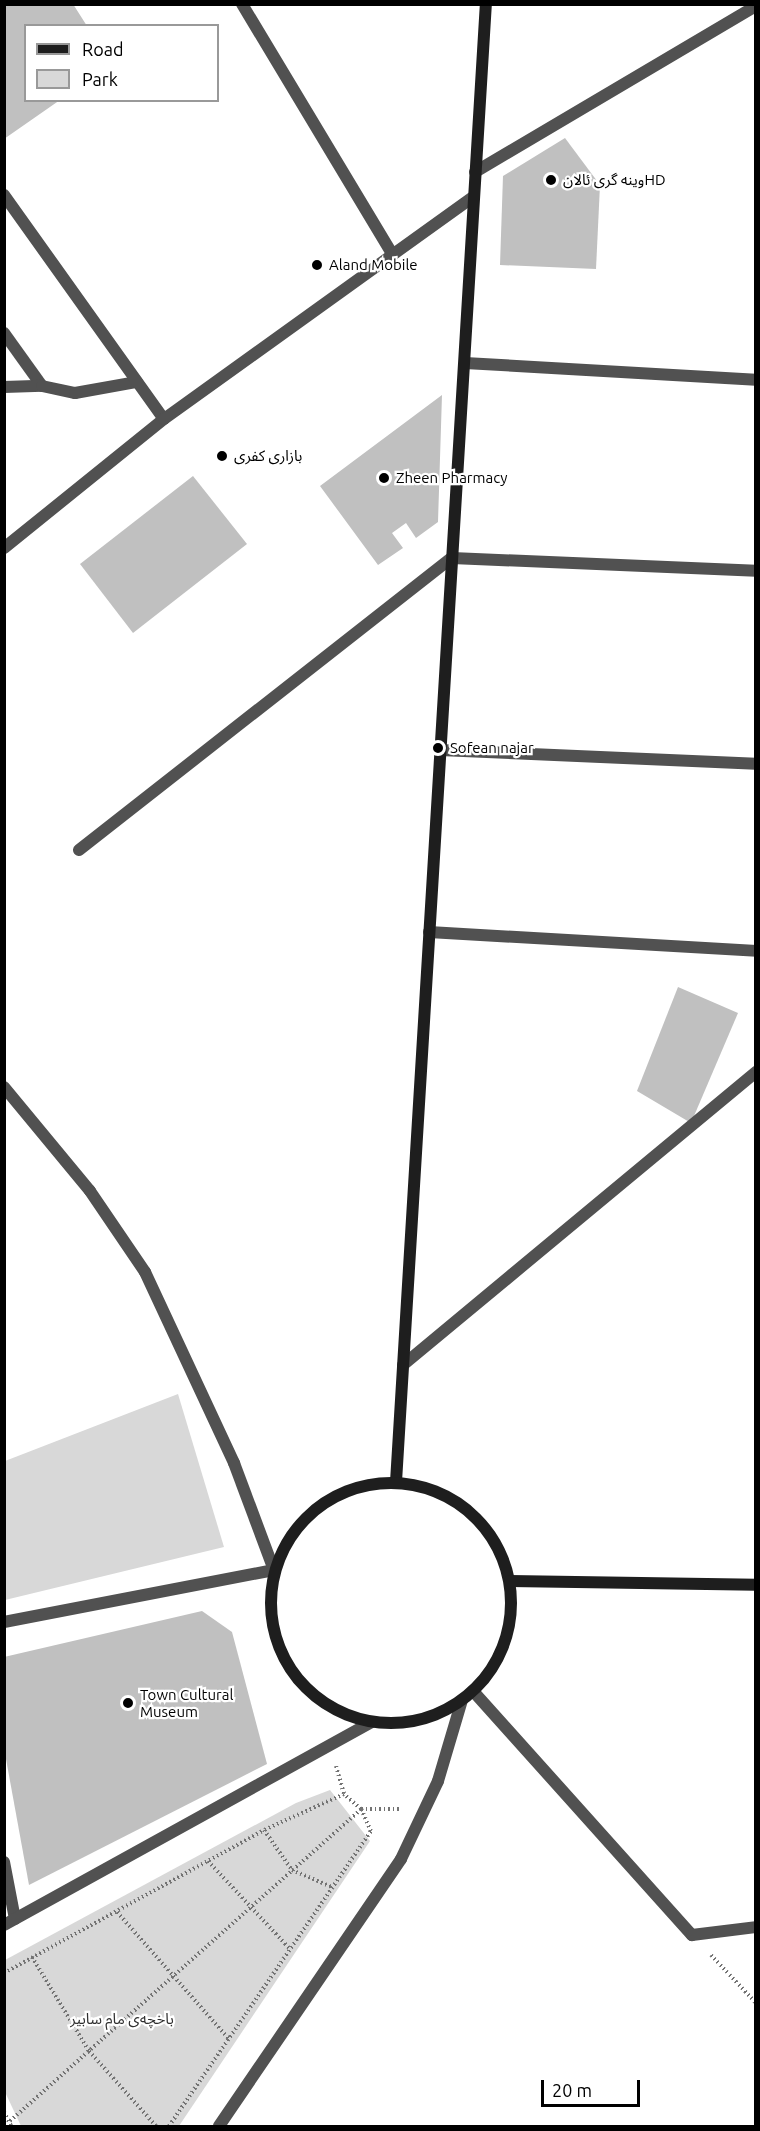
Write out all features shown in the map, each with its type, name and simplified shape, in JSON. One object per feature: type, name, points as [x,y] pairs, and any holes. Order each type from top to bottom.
[{"type":"main road","points":[[396,1482],[465,363],[472,198],[486,4]]},
{"type":"main road","points":[[396,1482],[435,1490],[470,1511],[496,1542],[510,1581],[506,1640],[473,1691],[462,1700],[435,1715],[372,1722],[340,1712],[311,1693],[289,1667],[273,1626],[274,1570],[292,1533],[319,1504],[356,1487],[396,1482]]},
{"type":"main road","points":[[510,1581],[756,1586]]},
{"type":"street","points":[[242,4],[393,255]]},
{"type":"street","points":[[475,172],[756,6]]},
{"type":"street","points":[[4,195],[164,419]]},
{"type":"street","points":[[4,548],[164,419],[472,198]]},
{"type":"street","points":[[4,333],[42,386]]},
{"type":"street","points":[[465,363],[756,380]]},
{"type":"street","points":[[4,387],[42,386],[75,393],[137,382]]},
{"type":"street","points":[[79,850],[452,558],[756,572]]},
{"type":"street","points":[[440,750],[756,764]]},
{"type":"street","points":[[429,932],[756,951]]},
{"type":"street","points":[[403,1365],[756,1072]]},
{"type":"street","points":[[4,1087],[90,1191],[145,1272],[234,1463],[274,1570],[4,1622]]},
{"type":"street","points":[[473,1691],[692,1935],[756,1927]]},
{"type":"street","points":[[219,2127],[379,1895],[426,1809],[462,1700]]},
{"type":"street","points":[[4,1862],[10,1922],[372,1722]]},
{"type":"path","points":[[4,1973],[264,1830],[344,1794],[361,1809],[371,1831],[170,2127]]},
{"type":"path","points":[[4,2112],[10,2124],[361,1809],[426,1809]]},
{"type":"path","points":[[264,1830],[292,1870],[332,1887]]},
{"type":"path","points":[[208,1861],[290,1949]]},
{"type":"path","points":[[117,1912],[229,2039]]},
{"type":"path","points":[[692,1935],[756,2003]]},
{"type":"path","points":[[32,1957],[89,2051],[156,2127]]},
{"type":"green space","points":[[178,1394],[224,1547],[5,1600],[5,1461]]},
{"type":"green space","name":"باخچەی مام سابیر","points":[[330,1790],[370,1841],[179,2126],[21,2126],[5,2092],[5,1960],[296,1803]]},
{"type":"building","points":[[4,4],[73,4],[86,24],[24,24],[24,102],[57,102],[4,139]]},
{"type":"building","points":[[565,138],[600,185],[596,269],[500,265],[503,176]]},
{"type":"building","points":[[442,395],[438,522],[416,538],[406,523],[392,533],[403,548],[378,565],[320,486]]},
{"type":"building","points":[[193,476],[247,544],[133,633],[80,564]]},
{"type":"building","points":[[678,987],[738,1013],[691,1123],[637,1091]]},
{"type":"building","name":"Town Cultural Museum","points":[[202,1611],[232,1632],[267,1764],[29,1885],[4,1748],[4,1657]]},
{"type":"place","name":"وينه گری ئالانHD","points":[[551,180]]},
{"type":"place","name":"Aland Mobile","points":[[317,265]]},
{"type":"place","name":"بازاری کفری","points":[[222,456]]},
{"type":"place","name":"Zheen Pharmacy","points":[[384,478]]},
{"type":"place","name":"Sofean najar","points":[[438,748]]},
{"type":"place","name":"Town Cultural Museum","points":[[128,1703]]}]
